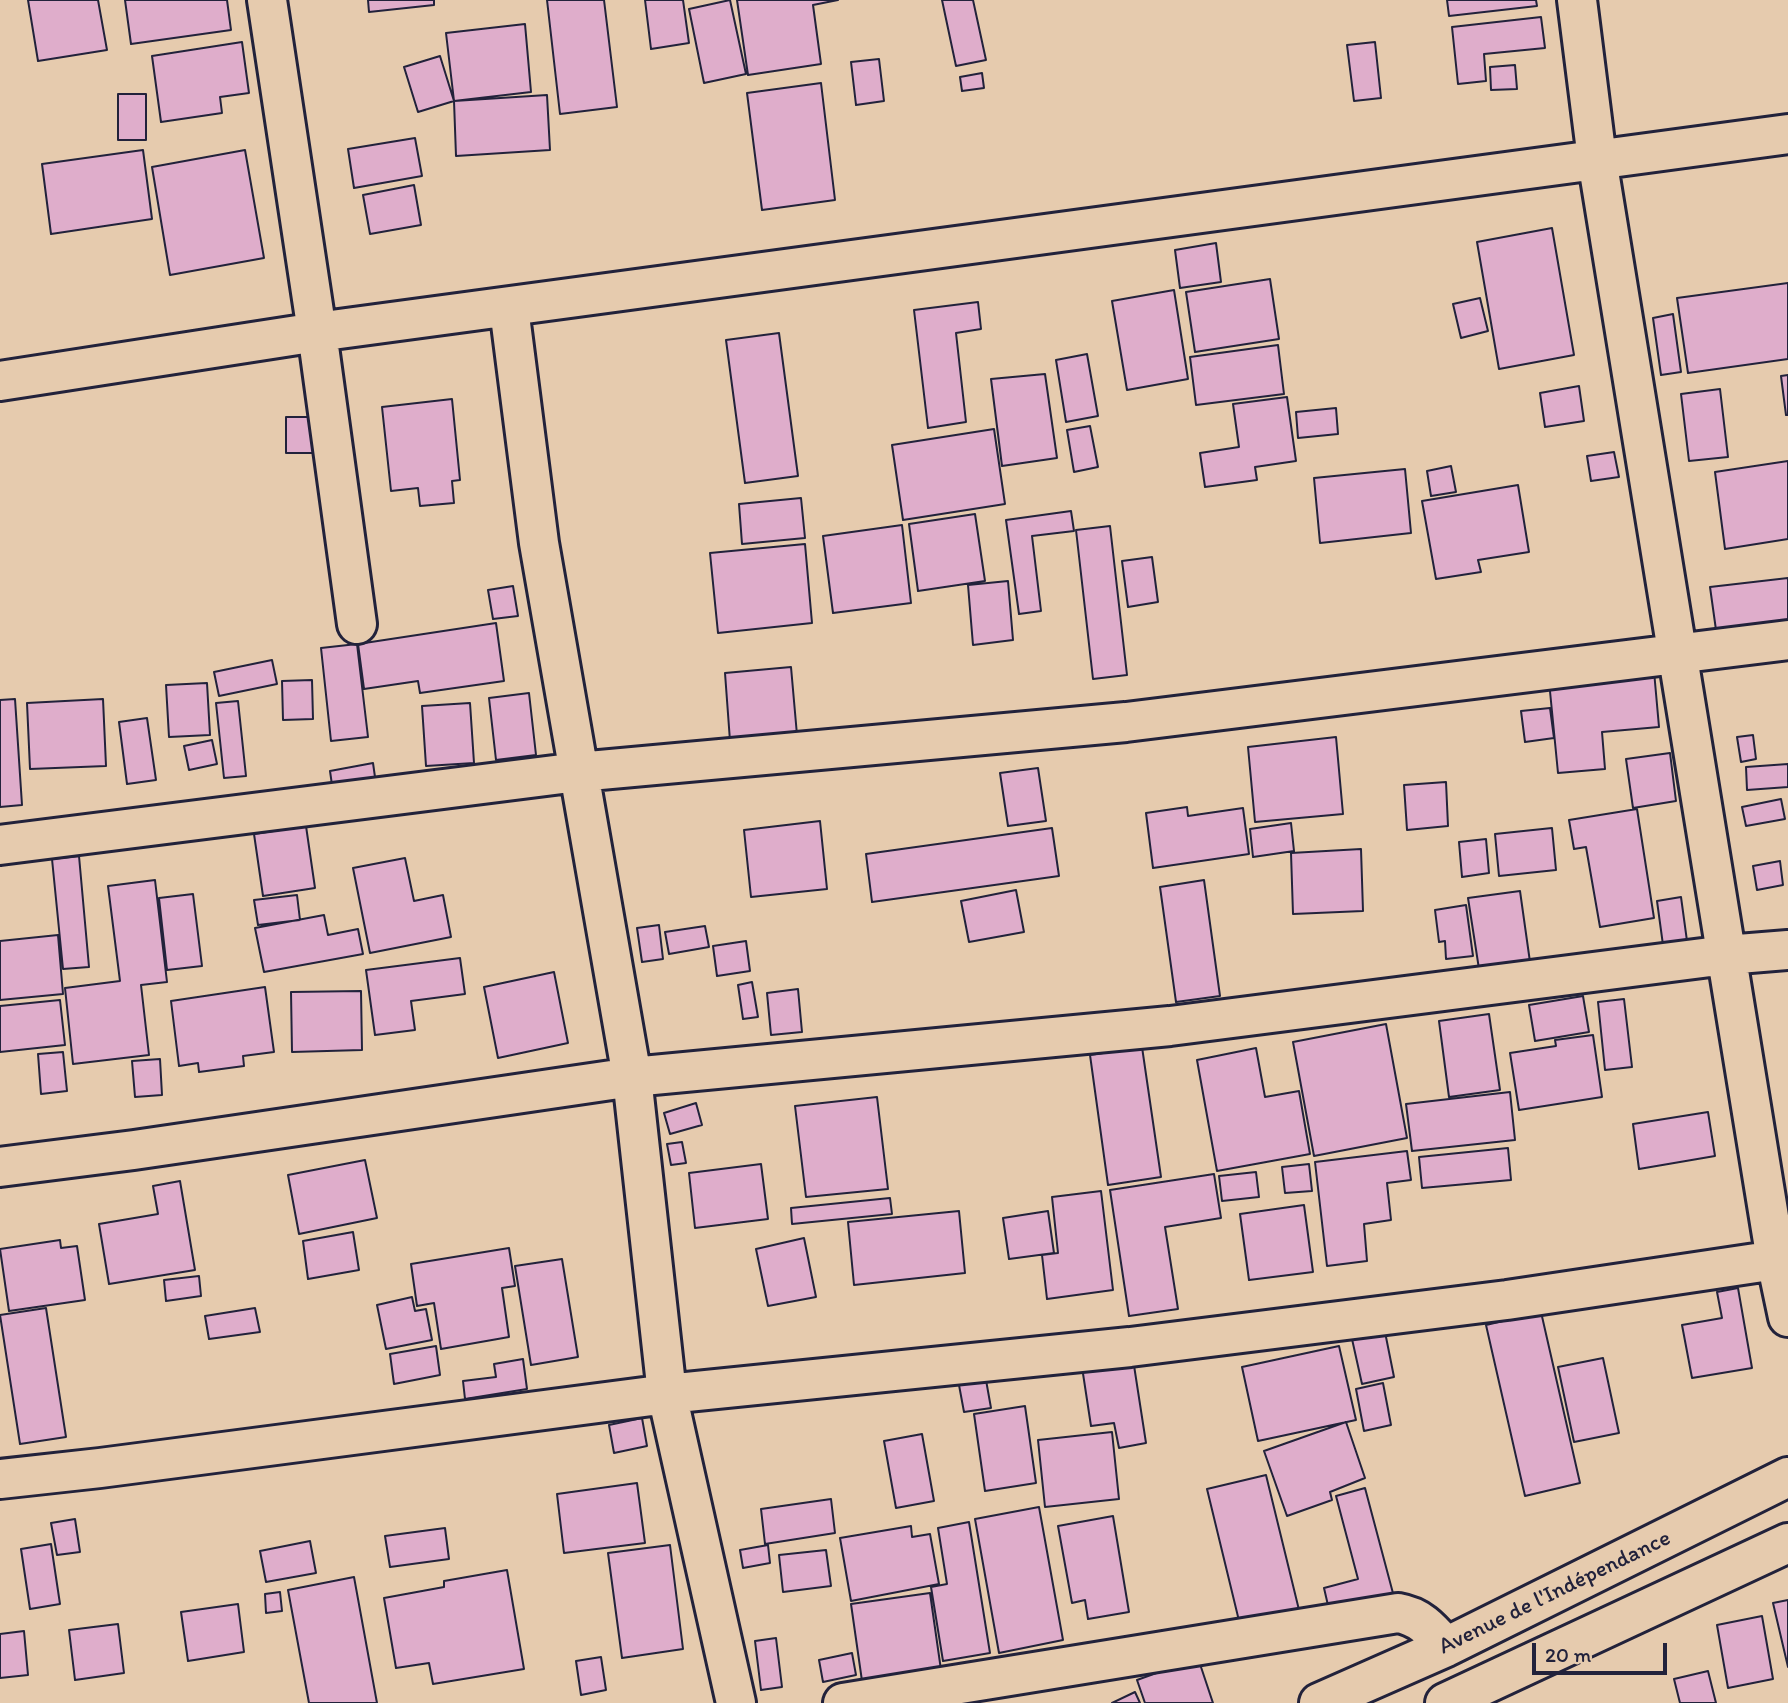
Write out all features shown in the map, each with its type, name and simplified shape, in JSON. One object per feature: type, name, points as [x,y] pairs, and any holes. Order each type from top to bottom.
[{"type":"street","points":[[267,0],[357,624]]},
{"type":"street","points":[[1577,0],[1597,159],[1776,1260],[1788,1317]]},
{"type":"street","points":[[0,381],[317,332],[1788,134]]},
{"type":"street","points":[[509,308],[539,543],[632,1077],[667,1394],[736,1703]]},
{"type":"street","points":[[0,845],[578,772],[1126,722],[1788,640]]},
{"type":"street","points":[[0,1167],[632,1077],[1170,1026],[1726,955],[1788,950]]},
{"type":"street","points":[[0,1479],[127,1465],[667,1394],[1157,1343],[1507,1300],[1776,1260]]},
{"type":"street","name":"Avenue de l'Indépendance","points":[[1319,1703],[1446,1647],[1788,1477]]},
{"type":"street","points":[[1445,1703],[1788,1543]]},
{"type":"street","points":[[843,1703],[1398,1613],[1412,1616],[1426,1625],[1446,1647]]},
{"type":"building","points":[[28,0],[98,0],[107,50],[38,61]]},
{"type":"building","points":[[125,0],[227,0],[231,30],[131,44]]},
{"type":"building","points":[[368,0],[434,0],[434,5],[369,12]]},
{"type":"building","points":[[547,0],[604,0],[617,107],[560,114]]},
{"type":"building","points":[[645,0],[683,0],[689,43],[651,49]]},
{"type":"building","points":[[730,0],[746,74],[704,83],[689,9]]},
{"type":"building","points":[[737,0],[838,0],[813,5],[821,64],[748,75]]},
{"type":"building","points":[[942,0],[973,0],[986,60],[956,66]]},
{"type":"building","points":[[1447,0],[1536,0],[1537,6],[1449,16]]},
{"type":"building","points":[[1541,17],[1545,48],[1484,54],[1486,81],[1458,84],[1452,27]]},
{"type":"building","points":[[525,24],[531,92],[454,101],[446,33]]},
{"type":"building","points":[[242,42],[249,93],[220,97],[222,113],[161,122],[152,56]]},
{"type":"building","points":[[1375,42],[1381,98],[1354,101],[1347,45]]},
{"type":"building","points":[[440,56],[454,101],[418,112],[404,67]]},
{"type":"building","points":[[879,59],[884,101],[856,105],[851,62]]},
{"type":"building","points":[[1515,65],[1517,89],[1491,90],[1490,67]]},
{"type":"building","points":[[982,73],[984,88],[962,91],[960,77]]},
{"type":"building","points":[[821,83],[835,200],[762,210],[747,93]]},
{"type":"building","points":[[118,94],[146,94],[146,140],[118,140]]},
{"type":"building","points":[[547,95],[550,150],[456,156],[454,101]]},
{"type":"building","points":[[415,138],[422,176],[354,188],[348,149]]},
{"type":"building","points":[[143,150],[152,219],[51,234],[42,164]]},
{"type":"building","points":[[245,150],[264,258],[170,275],[152,167]]},
{"type":"building","points":[[414,185],[421,225],[370,234],[363,195]]},
{"type":"building","points":[[1552,228],[1574,355],[1499,369],[1477,242]]},
{"type":"building","points":[[1216,243],[1221,282],[1180,288],[1175,250]]},
{"type":"building","points":[[1270,279],[1279,339],[1195,352],[1186,292]]},
{"type":"building","points":[[1788,283],[1788,359],[1688,373],[1677,298]]},
{"type":"building","points":[[1174,290],[1188,379],[1127,390],[1112,301]]},
{"type":"building","points":[[1480,298],[1488,331],[1461,338],[1453,304]]},
{"type":"building","points":[[978,302],[981,329],[956,333],[966,422],[928,428],[914,310]]},
{"type":"building","points":[[1673,314],[1681,372],[1661,375],[1653,318]]},
{"type":"building","points":[[779,333],[798,476],[745,483],[726,340]]},
{"type":"building","points":[[1278,345],[1284,394],[1196,405],[1190,357]]},
{"type":"building","points":[[1087,354],[1098,416],[1066,422],[1056,360]]},
{"type":"building","points":[[1045,374],[1057,458],[1002,466],[991,379]]},
{"type":"building","points":[[1788,375],[1788,415],[1786,415],[1781,376]]},
{"type":"building","points":[[1579,386],[1584,421],[1545,427],[1540,393]]},
{"type":"building","points":[[1720,389],[1728,457],[1689,461],[1681,394]]},
{"type":"building","points":[[1287,397],[1296,461],[1255,467],[1257,480],[1205,487],[1200,453],[1239,447],[1233,404]]},
{"type":"building","points":[[452,399],[460,480],[452,481],[454,503],[420,506],[418,488],[391,491],[382,407]]},
{"type":"building","points":[[1336,408],[1338,434],[1298,438],[1296,412]]},
{"type":"building","points":[[286,417],[324,417],[322,453],[286,453]]},
{"type":"building","points":[[1090,426],[1098,467],[1074,472],[1067,430]]},
{"type":"building","points":[[994,429],[1005,504],[903,520],[892,445]]},
{"type":"building","points":[[1614,452],[1619,477],[1591,481],[1587,456]]},
{"type":"building","points":[[1788,461],[1788,539],[1725,549],[1715,472]]},
{"type":"building","points":[[1451,466],[1456,492],[1431,496],[1427,471]]},
{"type":"building","points":[[1405,469],[1411,533],[1320,543],[1314,478]]},
{"type":"building","points":[[1518,485],[1529,552],[1478,560],[1481,572],[1436,579],[1422,501]]},
{"type":"building","points":[[801,498],[805,538],[742,544],[739,504]]},
{"type":"building","points":[[1071,511],[1074,531],[1032,536],[1041,611],[1019,614],[1006,520]]},
{"type":"building","points":[[975,514],[985,581],[918,591],[909,524]]},
{"type":"building","points":[[902,525],[911,603],[833,613],[823,536]]},
{"type":"building","points":[[1110,526],[1127,675],[1093,679],[1076,530]]},
{"type":"building","points":[[805,544],[812,623],[718,633],[710,553]]},
{"type":"building","points":[[1152,557],[1158,602],[1128,607],[1122,561]]},
{"type":"building","points":[[1788,578],[1788,622],[1716,630],[1710,587]]},
{"type":"building","points":[[1008,581],[1013,640],[973,645],[968,585]]},
{"type":"building","points":[[513,586],[518,616],[493,619],[488,590]]},
{"type":"building","points":[[496,623],[504,681],[420,693],[418,681],[364,689],[358,644]]},
{"type":"building","points":[[357,644],[368,737],[331,741],[321,648]]},
{"type":"building","points":[[272,660],[277,684],[219,696],[214,672]]},
{"type":"building","points":[[791,667],[797,735],[730,741],[725,673]]},
{"type":"building","points":[[1654,671],[1659,727],[1602,732],[1605,769],[1558,773],[1549,681]]},
{"type":"building","points":[[312,680],[313,719],[283,720],[282,681]]},
{"type":"building","points":[[207,683],[210,735],[169,737],[166,685]]},
{"type":"building","points":[[529,693],[536,755],[496,760],[489,698]]},
{"type":"building","points":[[15,699],[22,805],[0,807],[0,700]]},
{"type":"building","points":[[103,699],[106,766],[30,769],[27,703]]},
{"type":"building","points":[[238,701],[246,776],[224,778],[216,703]]},
{"type":"building","points":[[470,703],[474,763],[426,766],[422,706]]},
{"type":"building","points":[[1550,708],[1554,738],[1525,742],[1521,711]]},
{"type":"building","points":[[147,718],[156,780],[127,784],[119,722]]},
{"type":"building","points":[[1753,735],[1756,759],[1741,762],[1737,737]]},
{"type":"building","points":[[1336,737],[1343,814],[1255,822],[1248,747]]},
{"type":"building","points":[[212,740],[217,764],[189,770],[184,746]]},
{"type":"building","points":[[1670,753],[1676,801],[1633,808],[1626,759]]},
{"type":"building","points":[[373,763],[375,777],[332,785],[330,771]]},
{"type":"building","points":[[1788,764],[1788,787],[1747,790],[1746,767]]},
{"type":"building","points":[[1038,768],[1046,821],[1008,826],[1000,773]]},
{"type":"building","points":[[1446,782],[1448,826],[1407,830],[1404,785]]},
{"type":"building","points":[[1781,799],[1785,819],[1746,826],[1742,807]]},
{"type":"building","points":[[1187,807],[1188,816],[1243,808],[1249,854],[1153,868],[1146,813]]},
{"type":"building","points":[[1637,809],[1654,918],[1600,927],[1586,847],[1574,849],[1569,820]]},
{"type":"building","points":[[820,821],[827,889],[751,897],[744,830]]},
{"type":"building","points":[[1291,823],[1294,851],[1253,857],[1250,829]]},
{"type":"building","points":[[306,826],[315,888],[263,896],[254,834]]},
{"type":"building","points":[[1052,828],[1059,876],[872,902],[866,854]]},
{"type":"building","points":[[1552,828],[1556,870],[1499,876],[1495,834]]},
{"type":"building","points":[[1486,839],[1489,873],[1462,877],[1459,842]]},
{"type":"building","points":[[1361,849],[1363,911],[1293,914],[1291,853]]},
{"type":"building","points":[[79,856],[89,967],[63,969],[52,859]]},
{"type":"building","points":[[405,858],[414,901],[443,895],[451,937],[370,953],[353,868]]},
{"type":"building","points":[[1780,861],[1783,885],[1757,890],[1753,866]]},
{"type":"building","points":[[155,880],[167,982],[141,985],[149,1055],[73,1064],[65,988],[120,981],[108,886]]},
{"type":"building","points":[[1204,880],[1220,996],[1176,1002],[1160,887]]},
{"type":"building","points":[[1016,890],[1024,932],[969,942],[961,901]]},
{"type":"building","points":[[1520,891],[1530,962],[1479,969],[1468,898]]},
{"type":"building","points":[[193,894],[202,966],[167,970],[159,898]]},
{"type":"building","points":[[297,895],[300,920],[258,925],[254,900]]},
{"type":"building","points":[[1681,897],[1687,941],[1663,945],[1657,901]]},
{"type":"building","points":[[1466,905],[1473,956],[1446,959],[1445,941],[1439,942],[1435,910]]},
{"type":"building","points":[[324,915],[328,935],[358,929],[363,954],[264,972],[255,928]]},
{"type":"building","points":[[659,925],[663,959],[642,962],[637,928]]},
{"type":"building","points":[[705,926],[709,947],[669,954],[665,932]]},
{"type":"building","points":[[58,935],[63,994],[0,1000],[0,941]]},
{"type":"building","points":[[746,941],[750,971],[717,976],[713,946]]},
{"type":"building","points":[[460,958],[465,994],[411,1001],[415,1030],[375,1035],[366,970]]},
{"type":"building","points":[[554,972],[568,1043],[498,1058],[484,987]]},
{"type":"building","points":[[752,982],[758,1017],[743,1019],[738,985]]},
{"type":"building","points":[[265,987],[274,1052],[243,1056],[244,1066],[199,1072],[198,1063],[179,1066],[171,1001]]},
{"type":"building","points":[[798,989],[802,1032],[771,1035],[767,993]]},
{"type":"building","points":[[361,991],[362,1050],[292,1052],[291,992]]},
{"type":"building","points":[[1583,996],[1589,1032],[1535,1041],[1529,1005]]},
{"type":"building","points":[[1624,999],[1632,1067],[1605,1070],[1598,1002]]},
{"type":"building","points":[[60,1000],[65,1045],[0,1052],[0,1006]]},
{"type":"building","points":[[1489,1014],[1500,1090],[1449,1097],[1439,1021]]},
{"type":"building","points":[[1386,1024],[1407,1138],[1314,1156],[1293,1042]]},
{"type":"building","points":[[1593,1035],[1602,1097],[1519,1110],[1510,1053],[1556,1046],[1555,1040]]},
{"type":"building","points":[[1142,1047],[1161,1177],[1108,1185],[1090,1055]]},
{"type":"building","points":[[1256,1048],[1265,1097],[1299,1091],[1310,1154],[1217,1171],[1197,1060]]},
{"type":"building","points":[[63,1052],[67,1091],[41,1094],[38,1054]]},
{"type":"building","points":[[160,1059],[162,1095],[135,1097],[132,1061]]},
{"type":"building","points":[[1510,1092],[1515,1140],[1412,1151],[1406,1104]]},
{"type":"building","points":[[877,1097],[888,1189],[806,1197],[795,1106]]},
{"type":"building","points":[[696,1103],[702,1125],[670,1134],[664,1113]]},
{"type":"building","points":[[1708,1112],[1715,1156],[1639,1169],[1633,1124]]},
{"type":"building","points":[[682,1142],[686,1163],[671,1165],[667,1144]]},
{"type":"building","points":[[1508,1148],[1511,1180],[1422,1188],[1419,1157]]},
{"type":"building","points":[[1407,1151],[1411,1180],[1387,1183],[1391,1220],[1364,1224],[1367,1261],[1327,1266],[1315,1162]]},
{"type":"building","points":[[365,1160],[377,1218],[299,1234],[288,1175]]},
{"type":"building","points":[[761,1164],[768,1219],[695,1228],[689,1173]]},
{"type":"building","points":[[1309,1164],[1312,1191],[1285,1193],[1282,1167]]},
{"type":"building","points":[[1256,1172],[1259,1197],[1222,1201],[1219,1176]]},
{"type":"building","points":[[1214,1174],[1221,1218],[1165,1227],[1178,1309],[1129,1316],[1110,1190]]},
{"type":"building","points":[[180,1181],[195,1270],[109,1284],[99,1224],[158,1214],[153,1186]]},
{"type":"building","points":[[1101,1191],[1113,1290],[1047,1299],[1042,1255],[1058,1253],[1052,1197]]},
{"type":"building","points":[[890,1198],[892,1214],[792,1224],[791,1208]]},
{"type":"building","points":[[1304,1205],[1313,1272],[1249,1280],[1240,1214]]},
{"type":"building","points":[[959,1211],[965,1273],[854,1285],[848,1222]]},
{"type":"building","points":[[1048,1211],[1054,1253],[1009,1259],[1003,1218]]},
{"type":"building","points":[[353,1232],[359,1270],[308,1279],[303,1241]]},
{"type":"building","points":[[804,1238],[816,1297],[768,1306],[756,1249]]},
{"type":"building","points":[[60,1240],[61,1248],[77,1246],[85,1300],[9,1311],[0,1249]]},
{"type":"building","points":[[509,1248],[515,1286],[502,1288],[509,1337],[441,1349],[434,1303],[417,1306],[411,1264]]},
{"type":"building","points":[[562,1259],[578,1357],[531,1365],[515,1266]]},
{"type":"building","points":[[199,1276],[201,1296],[166,1301],[164,1280]]},
{"type":"building","points":[[1738,1288],[1752,1368],[1692,1378],[1682,1325],[1722,1318],[1717,1292]]},
{"type":"building","points":[[412,1297],[415,1311],[426,1309],[432,1340],[386,1349],[377,1305]]},
{"type":"building","points":[[46,1308],[66,1437],[20,1444],[0,1315]]},
{"type":"building","points":[[255,1308],[260,1332],[209,1339],[205,1316]]},
{"type":"building","points":[[1541,1312],[1580,1483],[1525,1496],[1486,1325]]},
{"type":"building","points":[[1385,1332],[1394,1377],[1362,1384],[1352,1339]]},
{"type":"building","points":[[436,1346],[440,1375],[394,1384],[390,1354]]},
{"type":"building","points":[[1339,1346],[1356,1420],[1258,1441],[1242,1367]]},
{"type":"building","points":[[1603,1358],[1619,1433],[1574,1442],[1558,1367]]},
{"type":"building","points":[[523,1359],[527,1389],[465,1399],[463,1381],[496,1377],[494,1364]]},
{"type":"building","points":[[1133,1359],[1146,1443],[1119,1448],[1114,1423],[1091,1426],[1082,1367]]},
{"type":"building","points":[[986,1380],[991,1408],[964,1412],[959,1385]]},
{"type":"building","points":[[1383,1383],[1391,1425],[1364,1431],[1356,1389]]},
{"type":"building","points":[[1025,1406],[1036,1483],[985,1491],[974,1414]]},
{"type":"building","points":[[642,1418],[647,1446],[614,1453],[609,1425]]},
{"type":"building","points":[[1346,1422],[1365,1478],[1330,1492],[1332,1500],[1287,1516],[1264,1451]]},
{"type":"building","points":[[1112,1432],[1119,1499],[1045,1507],[1038,1440]]},
{"type":"building","points":[[922,1434],[934,1501],[896,1508],[884,1441]]},
{"type":"building","points":[[1266,1475],[1300,1614],[1241,1629],[1207,1489]]},
{"type":"building","points":[[637,1483],[645,1543],[564,1553],[557,1494]]},
{"type":"building","points":[[1365,1488],[1394,1597],[1330,1614],[1324,1588],[1358,1579],[1336,1496]]},
{"type":"building","points":[[831,1499],[835,1533],[765,1544],[761,1509]]},
{"type":"building","points":[[1039,1507],[1063,1640],[999,1653],[975,1519]]},
{"type":"building","points":[[1113,1516],[1129,1612],[1088,1619],[1085,1600],[1072,1603],[1058,1526]]},
{"type":"building","points":[[75,1519],[80,1552],[57,1555],[51,1523]]},
{"type":"building","points":[[969,1522],[990,1653],[943,1661],[931,1587],[947,1584],[938,1528]]},
{"type":"building","points":[[911,1526],[912,1537],[930,1534],[939,1584],[851,1601],[840,1538]]},
{"type":"building","points":[[445,1528],[449,1559],[390,1567],[385,1536]]},
{"type":"building","points":[[310,1541],[316,1573],[266,1582],[260,1551]]},
{"type":"building","points":[[51,1544],[60,1604],[30,1609],[21,1549]]},
{"type":"building","points":[[670,1545],[683,1649],[622,1658],[608,1553]]},
{"type":"building","points":[[768,1545],[770,1563],[743,1568],[740,1550]]},
{"type":"building","points":[[826,1550],[831,1586],[783,1592],[779,1555]]},
{"type":"building","points":[[507,1570],[524,1669],[433,1684],[429,1663],[396,1668],[384,1598],[444,1587],[444,1581]]},
{"type":"building","points":[[354,1577],[377,1703],[309,1703],[288,1590]]},
{"type":"building","points":[[280,1592],[282,1611],[266,1613],[265,1594]]},
{"type":"building","points":[[930,1593],[941,1670],[862,1681],[851,1604]]},
{"type":"building","points":[[1788,1600],[1788,1667],[1773,1603]]},
{"type":"building","points":[[238,1604],[244,1652],[188,1661],[181,1612]]},
{"type":"building","points":[[1762,1616],[1773,1679],[1728,1688],[1717,1625]]},
{"type":"building","points":[[118,1624],[124,1673],[75,1680],[69,1630]]},
{"type":"building","points":[[24,1631],[28,1675],[0,1678],[0,1634]]},
{"type":"building","points":[[776,1638],[782,1687],[761,1690],[755,1641]]},
{"type":"building","points":[[852,1653],[856,1675],[823,1682],[819,1660]]},
{"type":"building","points":[[601,1657],[606,1690],[581,1695],[576,1661]]},
{"type":"building","points":[[1198,1658],[1213,1703],[1145,1703],[1137,1680]]},
{"type":"building","points":[[1708,1671],[1716,1703],[1680,1703],[1674,1679]]},
{"type":"building","points":[[1135,1692],[1140,1703],[1112,1703]]}]
